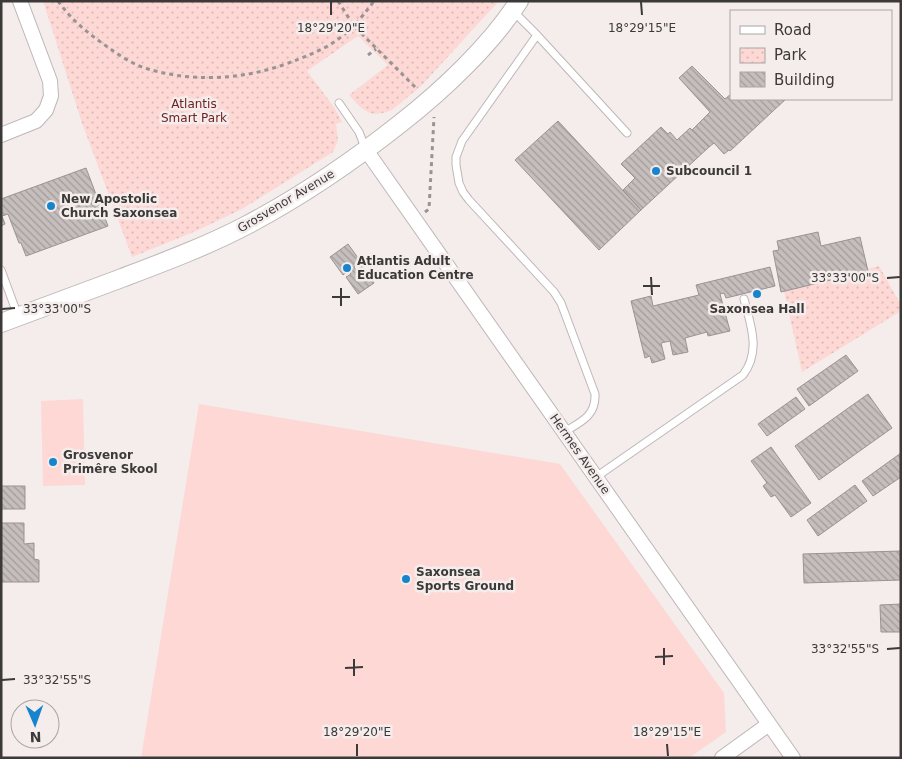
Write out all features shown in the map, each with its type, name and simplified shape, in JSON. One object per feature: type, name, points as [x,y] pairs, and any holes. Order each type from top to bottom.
[{"type":"street","points":[[1,135],[36,121],[46,110],[51,96],[50,81],[20,1]]},
{"type":"street","name":"Grosvenor Avenue","points":[[1,323],[173,258],[223,237],[273,211],[366,150],[438,93],[487,42],[516,6]]},
{"type":"street","name":"Hermes Avenue","points":[[366,150],[793,758]]},
{"type":"street","points":[[722,758],[769,724]]},
{"type":"lane","points":[[516,6],[537,35],[627,133]]},
{"type":"lane","points":[[537,35],[462,141],[456,156],[456,164],[459,183],[469,200],[546,282],[561,304],[595,394],[595,402],[589,416],[564,432]]},
{"type":"lane","points":[[339,103],[359,132],[366,150]]},
{"type":"lane","points":[[1,270],[18,317]]},
{"type":"lane","points":[[596,477],[743,375],[751,361],[754,343],[744,300]]},
{"type":"path","points":[[58,1],[70,18],[120,56],[147,68],[170,74],[208,78],[237,77],[260,73],[317,53],[336,42],[354,26],[374,1]]},
{"type":"path","points":[[338,1],[354,26],[417,89],[418,97]]},
{"type":"path","points":[[368,55],[376,49]]},
{"type":"path","points":[[415,219],[429,209],[434,116],[431,111]]},
{"type":"green space","name":"Atlantis Smart Park","points":[[43,1],[499,1],[421,86],[392,110],[384,113],[367,112],[349,95],[388,65],[358,36],[307,71],[334,107],[342,122],[336,124],[338,140],[333,152],[242,209],[196,231],[132,257],[82,123]]},
{"type":"green space","points":[[879,266],[901,305],[901,311],[802,372],[784,291],[867,271],[867,269]]},
{"type":"green space","points":[[83,399],[85,485],[43,486],[41,401]]},
{"type":"green space","name":"Saxonsea Sports Ground","points":[[199,404],[560,464],[724,693],[726,732],[689,758],[141,758]]},
{"type":"building","points":[[692,66],[725,99],[730,95],[730,100],[785,100],[730,151],[724,154],[714,143],[709,147],[692,130],[710,112],[679,78]]},
{"type":"building","points":[[558,121],[641,210],[599,250],[515,160]]},
{"type":"building","name":"Subcouncil 1","points":[[661,127],[668,134],[670,132],[677,140],[690,128],[709,147],[641,210],[623,190],[635,178],[621,164]]},
{"type":"building","name":"New Apostolic Church Saxonsea","points":[[86,168],[108,226],[26,256],[8,214],[2,216],[5,224],[1,226],[1,199]]},
{"type":"building","points":[[818,232],[821,246],[860,237],[868,271],[781,292],[773,251],[779,250],[777,241]]},
{"type":"building","name":"Atlantis Adult Education Centre","points":[[348,244],[361,262],[354,267],[356,270],[362,266],[374,283],[358,294],[346,277],[351,274],[348,271],[343,275],[330,257]]},
{"type":"building","points":[[770,267],[775,286],[726,298],[724,293],[720,294],[730,331],[708,336],[707,332],[685,338],[688,352],[673,355],[670,341],[661,343],[665,359],[652,363],[650,356],[645,358],[631,301],[651,296],[653,306],[699,295],[696,285]]},
{"type":"building","points":[[846,355],[858,371],[809,406],[797,389]]},
{"type":"building","points":[[868,394],[892,428],[819,480],[795,446]]},
{"type":"building","points":[[796,397],[805,409],[767,436],[758,424]]},
{"type":"building","points":[[771,447],[811,503],[791,517],[775,495],[771,497],[763,486],[767,483],[751,461]]},
{"type":"building","points":[[901,453],[901,477],[873,496],[862,481]]},
{"type":"building","points":[[855,485],[867,501],[818,536],[807,520]]},
{"type":"building","points":[[1,486],[25,486],[25,509],[1,509]]},
{"type":"building","points":[[1,523],[24,523],[24,544],[34,543],[34,559],[39,560],[39,582],[1,582]]},
{"type":"building","points":[[901,551],[901,580],[804,583],[803,554]]},
{"type":"building","points":[[901,604],[901,632],[881,632],[880,605]]},
{"type":"place","name":"Subcouncil 1","points":[[656,171]]},
{"type":"place","name":"New Apostolic Church Saxonsea","points":[[51,206]]},
{"type":"place","name":"Atlantis Adult Education Centre","points":[[347,268]]},
{"type":"place","name":"Saxonsea Hall","points":[[757,294]]},
{"type":"place","name":"Grosvenor Primêre Skool","points":[[53,462]]},
{"type":"place","name":"Saxonsea Sports Ground","points":[[406,579]]}]
